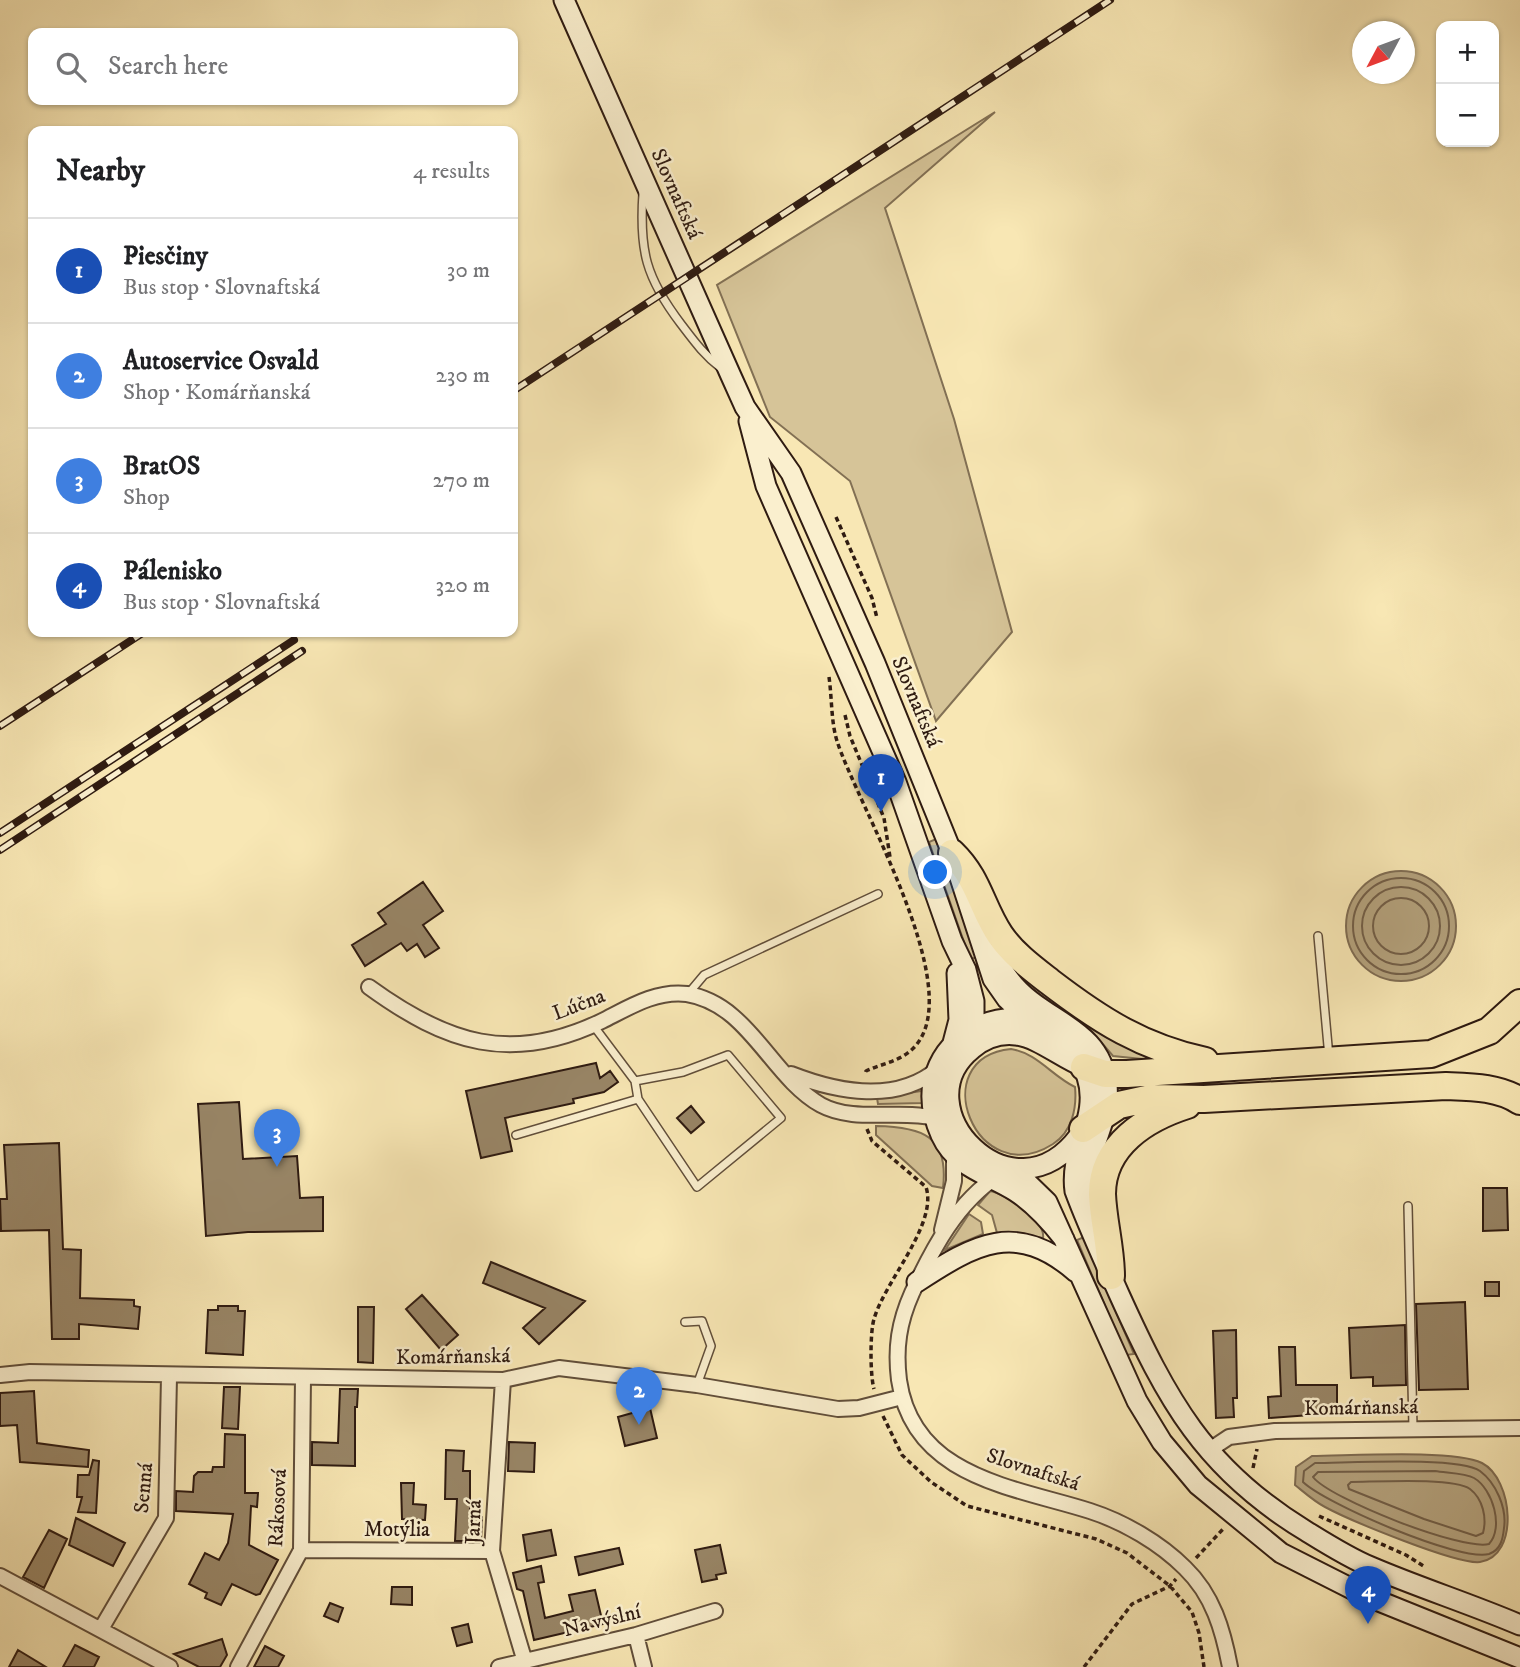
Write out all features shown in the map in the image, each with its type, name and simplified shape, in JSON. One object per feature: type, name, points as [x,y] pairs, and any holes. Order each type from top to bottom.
[{"type":"highway","points":[[953,853],[972,876],[993,923],[1009,947],[1077,1003],[1143,1043],[1170,1053],[1234,1068]]},
{"type":"highway","points":[[1094,1070],[1234,1068],[1431,1054],[1489,1031],[1520,1003]]},
{"type":"highway","points":[[1083,1129],[1106,1111],[1119,1105],[1151,1098],[1204,1099],[1446,1086],[1479,1087],[1508,1094],[1520,1101]]},
{"type":"highway","points":[[1111,1276],[1102,1191],[1111,1158],[1132,1132],[1150,1120],[1204,1099]]},
{"type":"main road","name":"Slovnaftská","points":[[564,0],[730,376],[745,407],[791,473],[915,755],[953,853],[993,979],[1007,999],[1028,1020]]},
{"type":"main road","name":"Slovnaftská","points":[[745,407],[766,486],[896,782],[952,941],[971,986],[973,1028],[959,1049]]},
{"type":"main road","points":[[974,921],[1009,980],[1030,1001],[1079,1033],[1090,1045],[1106,1111],[1086,1176],[1090,1227]]},
{"type":"main road","name":"Slovnaftská","points":[[952,941],[960,1010],[959,1049]]},
{"type":"main road","points":[[973,1028],[1003,1017],[1028,1020],[1055,1033],[1094,1070]]},
{"type":"main road","points":[[1064,1239],[1037,1208],[1016,1192],[969,1168],[954,1153],[942,1136],[936,1118],[933,1091],[939,1068],[959,1049],[995,1036],[1020,1035],[1094,1070]]},
{"type":"main road","points":[[959,1049],[951,1089],[956,1126],[961,1136],[980,1155],[1013,1169],[1047,1202],[1122,1370],[1163,1442],[1198,1485],[1234,1518],[1281,1553],[1364,1595],[1520,1658]]},
{"type":"main road","points":[[1094,1070],[1091,1099],[1073,1164],[1073,1181],[1090,1227],[1151,1365],[1169,1396],[1208,1451],[1231,1477],[1269,1509],[1332,1547],[1371,1567],[1477,1606],[1520,1626]]},
{"type":"main road","points":[[1013,1169],[1049,1161],[1073,1144],[1083,1129]]},
{"type":"main road","points":[[918,1282],[967,1250],[993,1243],[1037,1247],[1053,1255],[1078,1274]]},
{"type":"street","name":"Lúčna","points":[[369,987],[428,1026],[478,1041],[506,1044],[534,1042],[593,1025],[660,995],[687,994]]},
{"type":"street","points":[[687,994],[722,1010],[738,1023],[810,1098],[835,1111],[936,1118]]},
{"type":"street","points":[[786,1073],[833,1089],[865,1092],[911,1085],[939,1068]]},
{"type":"street","name":"Slovnaftská","points":[[940,1238],[954,1181],[954,1153]]},
{"type":"street","name":"Slovnaftská","points":[[1013,1169],[974,1194],[940,1238],[918,1282],[899,1327],[897,1359],[902,1396],[919,1428],[943,1456],[974,1476],[1006,1489],[1092,1512],[1117,1522],[1162,1548],[1187,1569],[1215,1609],[1230,1667]]},
{"type":"street","name":"Komárňanská","points":[[0,1375],[30,1372],[169,1377],[503,1380],[559,1368],[697,1385],[838,1409],[859,1408],[902,1396]]},
{"type":"street","name":"Senná","points":[[101,1629],[166,1518],[169,1377]]},
{"type":"street","name":"Rákosová","points":[[238,1667],[301,1550],[303,1378]]},
{"type":"street","name":"Jarná","points":[[503,1380],[492,1551],[525,1662]]},
{"type":"street","name":"Komárňanská","points":[[1208,1451],[1229,1437],[1243,1434],[1520,1427]]},
{"type":"street","name":"Motýlia","points":[[301,1550],[492,1551]]},
{"type":"street","points":[[0,1576],[170,1667]]},
{"type":"street","name":"Na výslní","points":[[499,1667],[636,1635],[715,1611]]},
{"type":"street","points":[[636,1635],[644,1667]]},
{"type":"lane","points":[[645,179],[640,230],[645,263],[659,295],[700,352],[730,376]]},
{"type":"lane","points":[[687,994],[704,975],[878,894]]},
{"type":"lane","points":[[1318,936],[1329,1061]]},
{"type":"lane","points":[[593,1025],[635,1081],[638,1099],[696,1187],[781,1118],[728,1055],[683,1073],[635,1081]]},
{"type":"lane","points":[[516,1135],[638,1099]]},
{"type":"lane","points":[[936,1118],[956,1126]]},
{"type":"lane","points":[[1408,1206],[1413,1428]]},
{"type":"lane","points":[[685,1322],[702,1321],[711,1346],[697,1385]]},
{"type":"path","points":[[829,676],[837,740],[891,863]]},
{"type":"path","points":[[1307,1513],[1341,1524],[1427,1568]]},
{"type":"path","points":[[1083,1667],[1132,1604],[1170,1586],[1192,1612],[1199,1633],[1204,1667]]},
{"type":"shaded area","points":[[995,112],[885,208],[954,419],[1012,632],[936,721],[850,481],[770,417],[717,285]]},
{"type":"shaded area","points":[[936,839],[978,957],[970,959],[929,842]]},
{"type":"shaded area","points":[[1008,964],[1162,1061],[1113,1056],[1089,1028],[1034,992]]},
{"type":"shaded area","points":[[1011,1049],[1029,1055],[1075,1087],[1074,1111],[1065,1133],[1053,1144],[1025,1154],[1002,1151],[983,1138],[970,1118],[965,1096],[970,1075],[984,1058]]},
{"type":"shaded area","points":[[921,1091],[925,1095],[924,1103],[878,1104],[877,1098]]},
{"type":"shaded area","points":[[876,1126],[907,1129],[929,1138],[942,1157],[943,1188],[932,1186],[876,1135]]},
{"type":"shaded area","points":[[990,1191],[1015,1203],[1032,1216],[1042,1231],[1043,1238],[997,1233],[992,1215],[978,1205]]},
{"type":"shaded area","points":[[969,1214],[981,1222],[983,1234],[945,1250]]},
{"type":"shaded area","points":[[1084,1237],[1134,1354],[1126,1355],[1077,1240]]},
{"type":"water","points":[[1401,871],[1422,876],[1440,887],[1451,905],[1456,926],[1451,947],[1440,965],[1422,976],[1401,981],[1380,976],[1362,965],[1351,947],[1346,926],[1351,905],[1362,887],[1380,876]]},
{"type":"water","points":[[1425,1455],[1448,1456],[1482,1463],[1500,1484],[1506,1500],[1508,1516],[1502,1546],[1493,1557],[1480,1562],[1468,1561],[1403,1540],[1338,1513],[1317,1503],[1295,1485],[1296,1467],[1312,1456]]},
{"type":"building","points":[[423,882],[443,911],[423,925],[439,948],[425,957],[417,944],[407,951],[401,943],[365,966],[352,945],[386,924],[378,913]]},
{"type":"building","points":[[596,1063],[600,1078],[610,1071],[618,1082],[604,1092],[573,1099],[574,1103],[505,1118],[512,1151],[481,1158],[466,1091]]},
{"type":"building","points":[[239,1102],[243,1159],[297,1156],[300,1198],[323,1197],[323,1231],[248,1232],[206,1236],[198,1104]]},
{"type":"building","points":[[691,1106],[704,1122],[691,1133],[677,1118]]},
{"type":"building","points":[[59,1143],[63,1249],[81,1250],[80,1298],[134,1300],[134,1306],[140,1307],[138,1329],[79,1324],[79,1339],[52,1339],[49,1230],[1,1231],[0,1199],[7,1199],[4,1145]]},
{"type":"building","points":[[1483,1188],[1507,1188],[1508,1230],[1483,1231]]},
{"type":"building","points":[[491,1262],[585,1301],[539,1344],[523,1328],[545,1308],[483,1283]]},
{"type":"building","points":[[1485,1282],[1499,1282],[1499,1296],[1485,1296]]},
{"type":"building","points":[[422,1295],[458,1335],[441,1350],[406,1309]]},
{"type":"building","points":[[1465,1302],[1468,1389],[1419,1390],[1416,1304]]},
{"type":"building","points":[[218,1306],[238,1306],[238,1311],[245,1311],[243,1355],[206,1353],[208,1310],[218,1310]]},
{"type":"building","points":[[358,1307],[374,1307],[373,1363],[358,1362]]},
{"type":"building","points":[[1405,1325],[1406,1385],[1373,1386],[1373,1377],[1351,1378],[1349,1328]]},
{"type":"building","points":[[1236,1330],[1237,1398],[1233,1398],[1234,1417],[1216,1418],[1213,1331]]},
{"type":"building","points":[[1279,1347],[1295,1347],[1296,1385],[1337,1385],[1337,1413],[1269,1418],[1268,1397],[1281,1396]]},
{"type":"building","points":[[224,1387],[240,1387],[238,1429],[222,1428]]},
{"type":"building","points":[[340,1389],[358,1389],[355,1407],[355,1466],[312,1465],[312,1442],[338,1443]]},
{"type":"building","points":[[34,1391],[37,1443],[89,1450],[88,1467],[20,1462],[17,1425],[0,1426],[0,1393]]},
{"type":"building","points":[[650,1408],[657,1438],[625,1446],[618,1417]]},
{"type":"building","points":[[225,1434],[245,1435],[245,1493],[258,1493],[257,1507],[251,1506],[249,1545],[278,1560],[260,1594],[256,1595],[232,1584],[221,1605],[205,1598],[207,1593],[189,1584],[205,1553],[219,1560],[228,1543],[233,1514],[176,1511],[176,1491],[193,1492],[194,1476],[198,1472],[212,1472],[213,1467],[224,1467]]},
{"type":"building","points":[[509,1442],[535,1443],[534,1472],[508,1471]]},
{"type":"building","points":[[446,1450],[464,1451],[463,1471],[470,1471],[470,1517],[482,1517],[481,1541],[455,1541],[457,1499],[445,1499]]},
{"type":"building","points":[[93,1460],[99,1461],[96,1513],[78,1512],[82,1497],[77,1497],[78,1475],[89,1475]]},
{"type":"building","points":[[401,1483],[414,1483],[413,1504],[426,1505],[425,1520],[402,1519]]},
{"type":"building","points":[[76,1518],[125,1543],[113,1566],[69,1545]]},
{"type":"building","points":[[49,1530],[67,1539],[44,1588],[23,1577]]},
{"type":"building","points":[[551,1530],[556,1555],[527,1561],[523,1535]]},
{"type":"building","points":[[720,1545],[726,1573],[716,1575],[717,1579],[702,1582],[695,1550]]},
{"type":"building","points":[[619,1548],[623,1564],[579,1575],[575,1557]]},
{"type":"building","points":[[541,1566],[544,1582],[538,1583],[545,1618],[573,1611],[569,1595],[595,1590],[603,1624],[534,1640],[523,1591],[517,1589],[513,1573]]},
{"type":"building","points":[[392,1587],[412,1587],[412,1605],[391,1604]]},
{"type":"building","points":[[330,1603],[343,1608],[338,1622],[324,1616]]},
{"type":"building","points":[[468,1624],[472,1642],[457,1646],[452,1628]]},
{"type":"building","points":[[222,1639],[227,1655],[220,1667],[199,1667],[174,1654]]},
{"type":"building","points":[[75,1645],[99,1657],[94,1667],[63,1667]]},
{"type":"building","points":[[265,1646],[284,1656],[278,1667],[254,1667]]},
{"type":"building","points":[[18,1650],[46,1667],[9,1667]]},
{"type":"railway","points":[[518,388],[1110,0]]},
{"type":"railway","points":[[0,726],[136,637]]},
{"type":"railway","points":[[0,833],[294,640]]},
{"type":"railway","points":[[0,850],[302,651]]},
{"type":"place","name":"Piesčiny","points":[[881,812]]},
{"type":"place","name":"BratOS","points":[[277,1167]]},
{"type":"place","name":"Autoservice Osvald","points":[[639,1425]]},
{"type":"place","name":"Pálenisko","points":[[1368,1624]]}]
